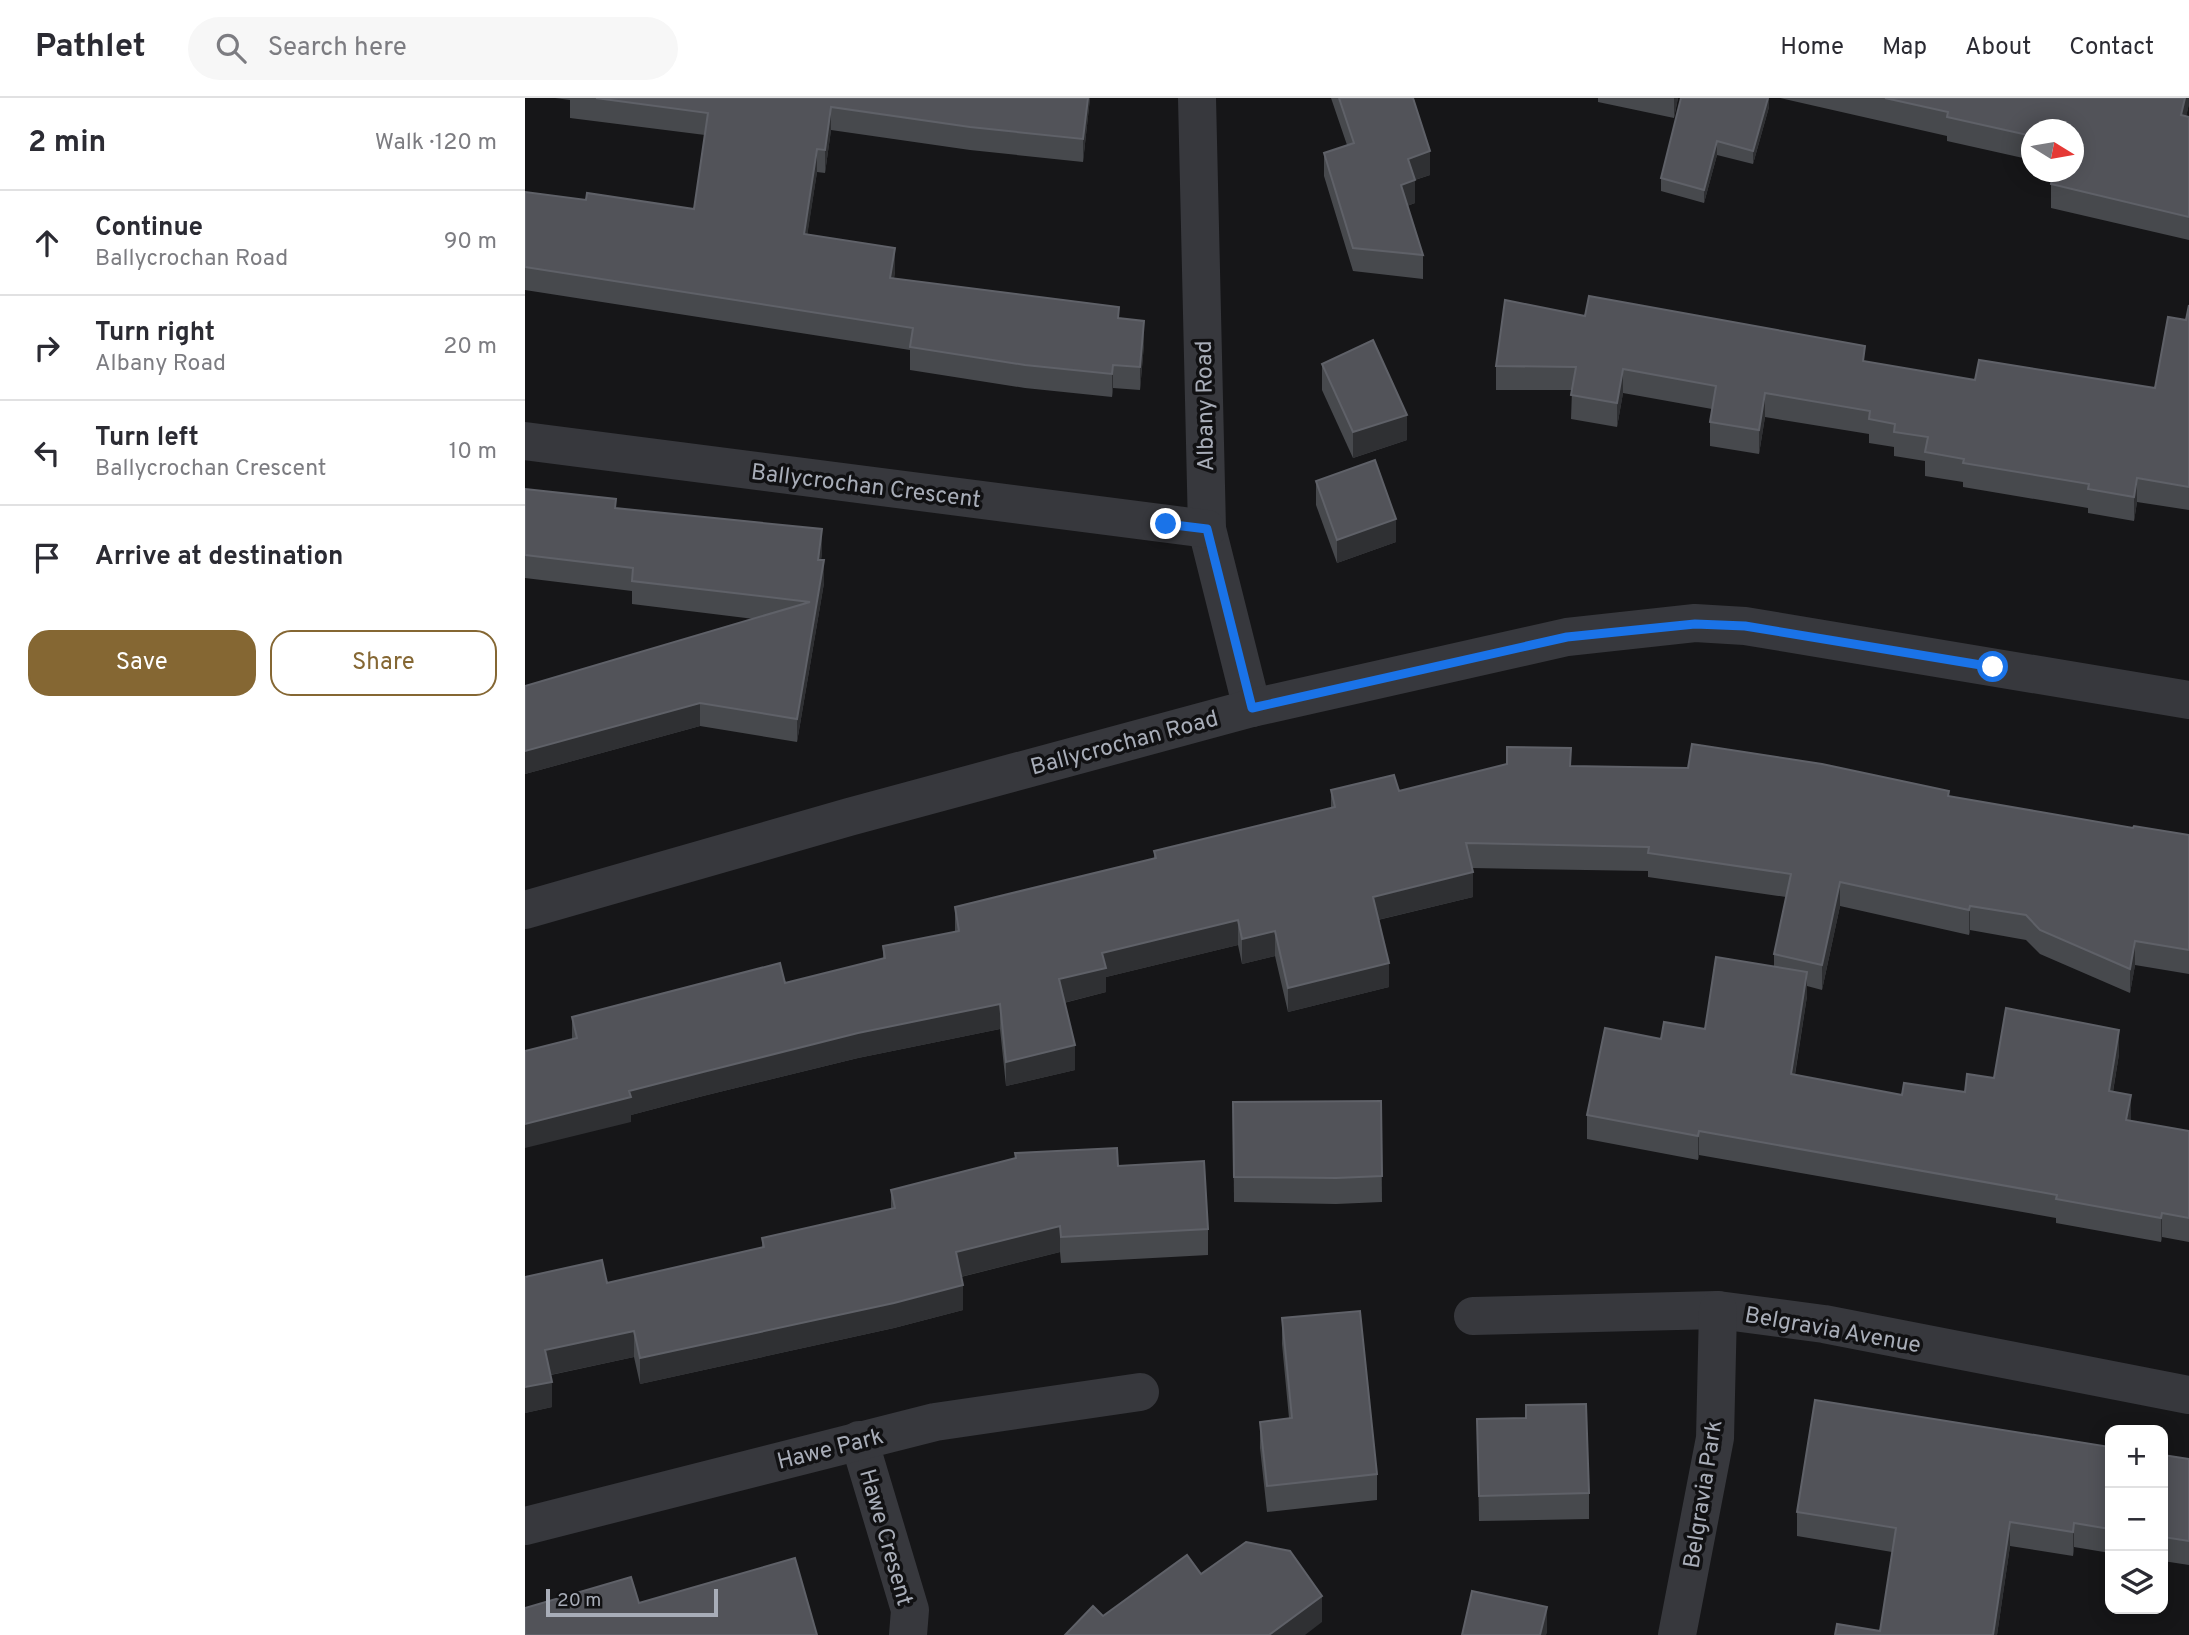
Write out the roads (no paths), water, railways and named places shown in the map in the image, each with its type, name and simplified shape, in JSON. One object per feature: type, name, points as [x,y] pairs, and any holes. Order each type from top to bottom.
[{"type":"street","name":"Albany Road","points":[[1197,98],[1207,529],[1252,708]]},
{"type":"street","name":"Ballycrochan Crescent","points":[[525,441],[1207,529]]},
{"type":"street","name":"Ballycrochan Road","points":[[525,910],[849,817],[1252,708],[1567,637],[1695,624],[1745,626],[2189,700]]},
{"type":"street","name":"Belgravia Avenue","points":[[1473,1316],[1718,1310],[1824,1324],[2189,1395]]},
{"type":"street","name":"Belgravia Park","points":[[1677,1635],[1715,1438],[1718,1310]]},
{"type":"street","name":"Hawe Park","points":[[525,1526],[935,1422],[1140,1392]]},
{"type":"street","name":"Hawe Cresent","points":[[859,1440],[909,1610],[908,1635]]}]
